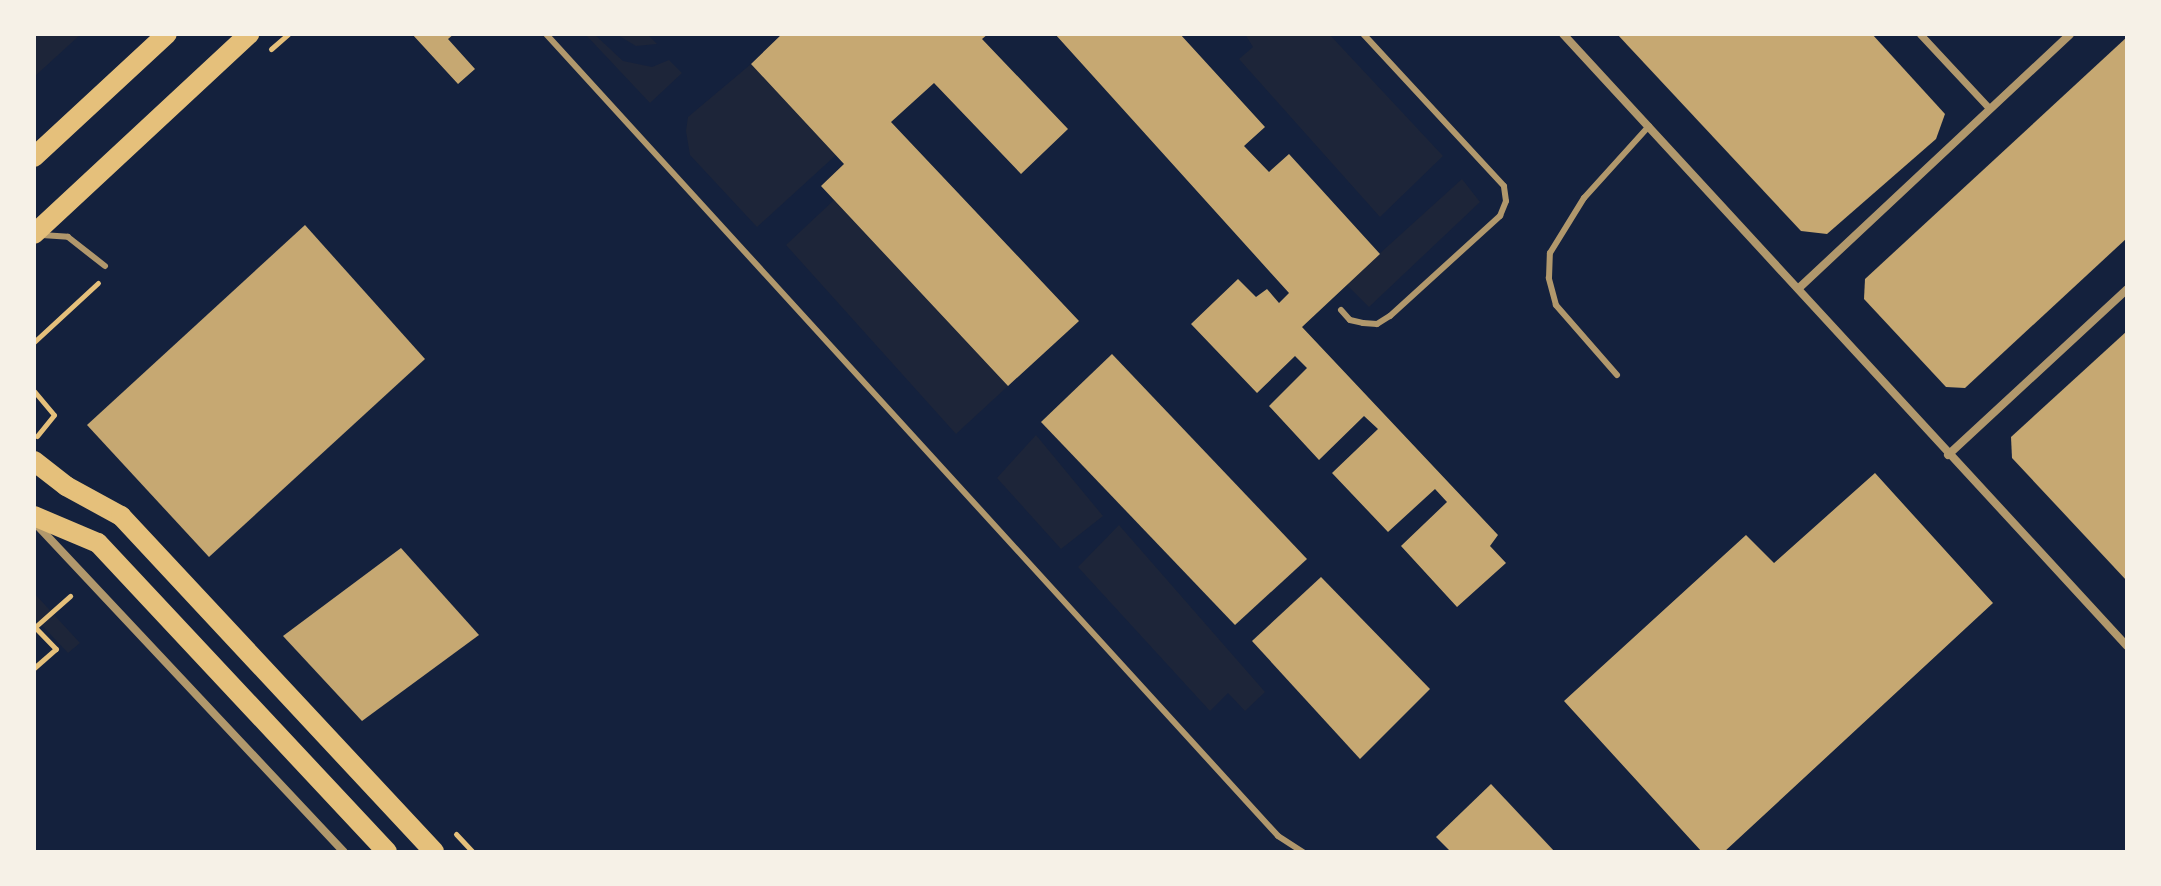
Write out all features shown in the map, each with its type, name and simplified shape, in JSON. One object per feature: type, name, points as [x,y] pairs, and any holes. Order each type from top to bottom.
[{"type":"main road","points":[[34,157],[167,34]]},
{"type":"main road","points":[[34,234],[249,34]]},
{"type":"main road","points":[[34,461],[66,486],[121,516],[434,852]]},
{"type":"main road","points":[[34,516],[98,543],[387,852]]},
{"type":"street","points":[[1563,34],[2127,646]]},
{"type":"street","points":[[1920,34],[1989,108]]},
{"type":"street","points":[[1799,288],[2070,34]]},
{"type":"street","points":[[1948,455],[2127,289]]},
{"type":"street","points":[[34,522],[344,852]]},
{"type":"lane","points":[[546,34],[1278,836],[1303,852]]},
{"type":"lane","points":[[1341,310],[1350,320],[1363,323],[1377,324],[1390,316],[1500,216],[1506,201],[1504,186],[1363,34]]},
{"type":"lane","points":[[1617,375],[1556,305],[1549,278],[1550,253],[1584,198],[1649,126]]},
{"type":"lane","points":[[34,234],[68,237],[105,266]]},
{"type":"path","points":[[34,342],[102,280],[93,257]]},
{"type":"path","points":[[34,391],[54,415],[34,439]]},
{"type":"path","points":[[34,668],[56,649],[35,627],[70,596]]},
{"type":"shaded area","points":[[34,34],[81,34],[34,77]]},
{"type":"shaded area","points":[[585,34],[594,34],[623,61],[652,67],[669,60],[682,73],[650,103]]},
{"type":"shaded area","points":[[616,34],[647,34],[657,44],[636,46]]},
{"type":"shaded area","points":[[1245,34],[1329,34],[1443,156],[1380,217],[1239,59],[1253,47]]},
{"type":"shaded area","points":[[751,64],[836,155],[757,227],[690,155],[686,131],[688,117]]},
{"type":"shaded area","points":[[1462,179],[1480,202],[1369,307],[1346,284]]},
{"type":"shaded area","points":[[834,200],[1008,386],[956,434],[786,245]]},
{"type":"shaded area","points":[[1036,435],[1103,516],[1061,549],[997,478]]},
{"type":"shaded area","points":[[1119,525],[1265,692],[1245,711],[1228,693],[1210,711],[1078,567]]},
{"type":"shaded area","points":[[34,593],[80,643],[68,653],[34,617]]},
{"type":"building","points":[[412,34],[454,34],[448,39],[475,69],[458,84]]},
{"type":"building","points":[[782,34],[988,34],[982,39],[1068,129],[1021,174],[934,83],[891,122],[1079,321],[1008,386],[821,186],[844,164],[751,64]]},
{"type":"building","points":[[1055,34],[1180,34],[1265,127],[1244,146],[1269,172],[1289,154],[1380,254],[1302,327],[1498,535],[1490,546],[1506,563],[1457,607],[1401,546],[1447,502],[1435,489],[1388,532],[1332,473],[1378,429],[1364,416],[1319,460],[1269,406],[1307,368],[1295,356],[1257,393],[1191,324],[1238,279],[1256,297],[1267,289],[1279,303],[1289,293]]},
{"type":"building","points":[[1617,34],[1872,34],[1945,114],[1936,139],[1827,234],[1801,231]]},
{"type":"building","points":[[2127,37],[2127,238],[1965,388],[1946,387],[1864,299],[1865,279]]},
{"type":"building","points":[[305,225],[425,359],[209,557],[87,425]]},
{"type":"building","points":[[2127,331],[2127,581],[2012,458],[2011,437]]},
{"type":"building","points":[[1112,354],[1307,559],[1235,625],[1041,422]]},
{"type":"building","points":[[1875,473],[1993,603],[1724,852],[1702,852],[1564,701],[1746,535],[1774,563]]},
{"type":"building","points":[[401,548],[479,635],[362,721],[283,636]]},
{"type":"building","points":[[1321,577],[1430,689],[1360,759],[1252,641]]},
{"type":"building","points":[[1491,784],[1555,852],[1451,852],[1436,837]]}]
